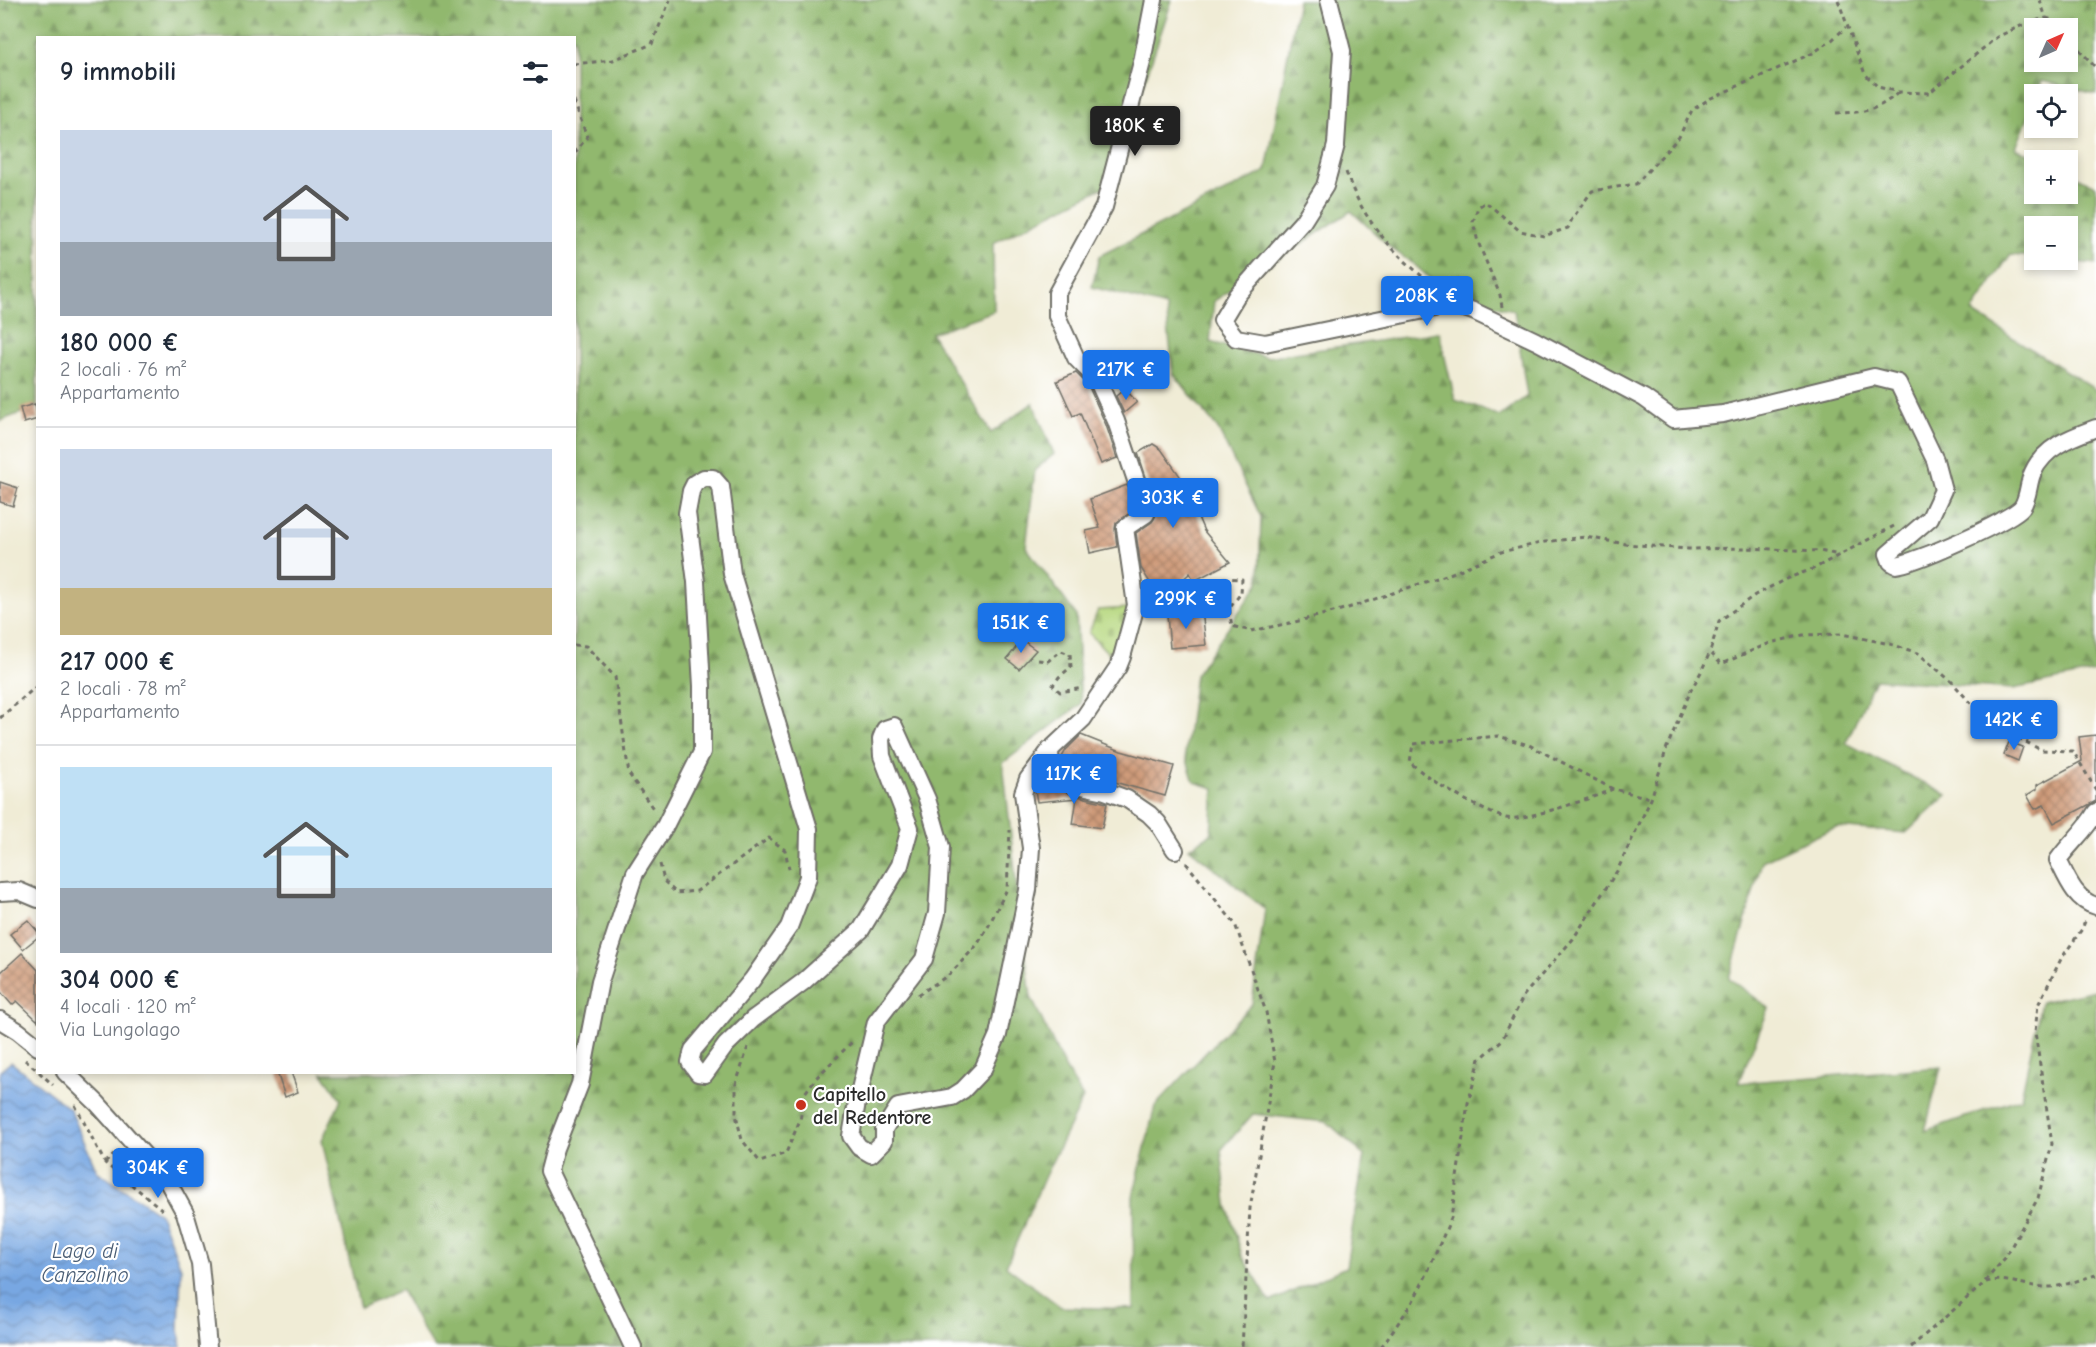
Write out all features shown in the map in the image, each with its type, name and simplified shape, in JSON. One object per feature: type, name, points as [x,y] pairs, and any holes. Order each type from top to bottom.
[{"type":"street","points":[[633,1347],[549,1171],[555,1148],[580,1084],[600,981],[635,873],[665,826],[702,752],[702,686],[696,582],[687,513],[691,491],[695,483],[704,478],[713,478],[721,487],[732,574],[809,829],[808,877],[789,927],[752,980],[693,1050],[690,1062],[698,1073],[705,1074],[726,1045],[753,1019],[803,982],[861,930],[900,865],[910,828],[882,756],[881,739],[885,729],[894,726],[927,799],[941,847],[937,913],[924,959],[876,1022],[857,1102],[851,1136],[859,1147],[871,1154],[884,1141],[884,1129],[898,1107],[952,1097],[963,1090],[983,1069],[999,1035],[1028,890],[1031,848],[1023,793],[1028,778],[1050,750],[1083,719],[1118,667],[1136,605],[1125,528],[1146,514],[1146,510],[1116,421],[1096,379],[1076,358],[1057,316],[1057,293],[1104,207],[1142,62],[1154,0]]},
{"type":"street","points":[[1329,0],[1342,51],[1336,145],[1325,186],[1303,221],[1238,295],[1222,320],[1236,338],[1265,343],[1444,306],[1459,306],[1506,327],[1644,398],[1673,419],[1723,414],[1874,376],[1898,383],[1935,460],[1943,490],[1930,518],[1888,554],[1891,562],[1896,565],[1950,545],[2007,518],[2023,505],[2033,471],[2044,456],[2061,442],[2096,428]]},
{"type":"street","points":[[1136,605],[1167,602],[1202,589]]},
{"type":"street","points":[[1050,750],[1051,774],[1077,785],[1105,791],[1127,800],[1149,814],[1158,823],[1175,850]]},
{"type":"street","points":[[2095,905],[2077,895],[2058,860],[2090,823],[2096,812]]},
{"type":"street","points":[[0,892],[19,891],[36,898]]},
{"type":"street","points":[[0,1020],[36,1045]]},
{"type":"street","points":[[67,1074],[168,1182],[185,1213],[200,1264],[208,1347]]},
{"type":"path","points":[[576,64],[612,60],[652,44],[670,0]]},
{"type":"path","points":[[1838,0],[1865,74],[1878,87],[1899,92],[1929,93],[1997,37],[2024,24]]},
{"type":"path","points":[[2040,0],[2046,18]]},
{"type":"path","points":[[1506,327],[1500,295],[1478,242],[1473,222],[1478,207],[1486,202],[1520,231],[1545,236],[1568,228],[1592,191],[1636,184],[1679,137],[1692,110],[1711,98],[1813,53],[1846,27]]},
{"type":"path","points":[[2078,48],[2096,68]]},
{"type":"path","points":[[1836,113],[1860,112],[1882,106],[1899,92]]},
{"type":"path","points":[[576,107],[587,137],[576,151]]},
{"type":"path","points":[[1336,145],[1351,188],[1369,221],[1407,265],[1459,306]]},
{"type":"path","points":[[1202,589],[1212,586],[1222,578],[1242,579],[1241,592],[1229,609],[1232,626],[1251,630],[1295,622],[1348,608],[1455,573],[1501,552],[1545,542],[1586,537],[1626,544],[1688,549],[1820,550],[1841,555],[1755,595],[1719,621],[1710,652],[1690,690],[1667,747],[1651,799],[1617,871],[1573,939],[1524,995],[1502,1040],[1479,1059],[1468,1103],[1451,1218],[1411,1305],[1381,1347]]},
{"type":"path","points":[[1710,652],[1721,663],[1770,643],[1803,635],[1842,634],[1890,644],[1918,653],[1952,682],[1974,707],[2011,734],[2041,750],[2073,751],[2096,790]]},
{"type":"path","points":[[576,645],[586,646],[615,678],[630,774],[665,826]]},
{"type":"path","points":[[1038,660],[1048,661],[1062,651],[1070,654],[1071,667],[1053,685],[1060,692],[1086,688]]},
{"type":"path","points":[[0,718],[36,686]]},
{"type":"path","points":[[1613,789],[1598,797],[1508,818],[1468,801],[1421,774],[1410,762],[1413,744],[1498,736],[1529,745],[1613,789],[1651,799]]},
{"type":"path","points":[[913,998],[950,974],[977,945],[988,927],[1007,889],[1011,820]]},
{"type":"path","points":[[659,857],[664,881],[676,893],[697,891],[769,838],[785,850],[792,878]]},
{"type":"path","points":[[1175,850],[1235,924],[1266,1012],[1275,1062],[1250,1208],[1242,1347]]},
{"type":"path","points":[[1911,1347],[1984,1282],[2005,1258],[2038,1198],[2052,1144],[2035,1032],[2038,1005],[2061,959],[2082,929],[2089,911],[2095,905]]},
{"type":"path","points":[[753,1019],[751,1035],[736,1084],[736,1115],[742,1140],[760,1162],[786,1153],[800,1120],[805,1093],[843,1050],[876,1022]]},
{"type":"path","points":[[41,1074],[56,1088]]},
{"type":"path","points":[[74,1103],[105,1163],[170,1216]]},
{"type":"path","points":[[1984,1282],[1998,1278],[2020,1285],[2051,1287],[2096,1275]]},
{"type":"green space","points":[[0,0],[1172,0],[1110,184],[993,243],[994,311],[931,333],[991,433],[1033,403],[1054,454],[1035,470],[1026,547],[1076,615],[1081,704],[1003,763],[1031,997],[1064,1066],[1083,1098],[1045,1176],[1006,1266],[1061,1307],[1134,1309],[1133,1197],[1155,1106],[1252,1004],[1265,909],[1189,848],[1211,834],[1214,788],[1194,782],[1185,754],[1195,675],[1259,583],[1261,517],[1218,429],[1173,373],[1166,307],[1092,287],[1099,256],[1266,171],[1298,0],[2096,0],[2096,94],[2078,90],[2078,84],[2054,84],[2042,81],[2041,84],[2024,84],[2024,127],[2016,148],[2024,152],[2024,204],[2078,204],[2078,177],[2096,186],[2096,264],[2078,262],[2078,216],[2024,216],[2024,256],[2010,255],[1972,312],[2096,390],[2096,672],[2013,689],[1875,679],[1846,743],[1947,795],[1906,833],[1836,827],[1762,861],[1729,978],[1769,1008],[1738,1083],[1941,1067],[1925,1131],[2021,1098],[2041,1002],[2096,990],[2096,1347],[434,1347],[401,1290],[360,1308],[322,1140],[341,1099],[323,1074],[576,1074],[576,36],[36,36],[36,407],[0,421]],"holes":[[[1351,211],[1391,248],[1416,266],[1448,295],[1514,310],[1527,396],[1500,416],[1455,400],[1439,332],[1267,357],[1210,342],[1214,301]],[[1253,1114],[1327,1122],[1364,1155],[1346,1267],[1270,1302],[1242,1256],[1227,1204],[1221,1150]]]},
{"type":"green space","points":[[1130,608],[1122,632],[1109,654],[1089,633],[1098,610]]},
{"type":"water","name":"Lago di Canzolino","points":[[11,1062],[70,1109],[97,1171],[160,1214],[181,1268],[179,1330],[181,1347],[0,1347],[0,1071]]},
{"type":"building","points":[[1076,373],[1088,385],[1106,425],[1117,458],[1101,464],[1080,413],[1073,416],[1057,381]]},
{"type":"building","points":[[1125,389],[1137,402],[1124,413],[1116,396]]},
{"type":"building","points":[[35,404],[36,420],[24,423],[20,408]]},
{"type":"building","points":[[1153,444],[1161,449],[1180,476],[1204,531],[1230,562],[1194,581],[1190,573],[1175,587],[1155,591],[1141,568],[1136,533],[1152,522],[1156,515],[1156,507],[1138,453]]},
{"type":"building","points":[[0,482],[18,488],[13,506],[0,502]]},
{"type":"building","points":[[1127,485],[1135,509],[1116,523],[1117,547],[1090,553],[1086,531],[1100,528],[1090,499]]},
{"type":"building","points":[[1202,610],[1206,645],[1170,648],[1167,615]]},
{"type":"building","points":[[1022,640],[1036,650],[1019,669],[1007,659]]},
{"type":"building","points":[[1081,735],[1121,751],[1174,766],[1165,796],[1080,775],[1061,767],[1061,759],[1066,750]]},
{"type":"building","points":[[2096,735],[2096,801],[2054,823],[2044,805],[2035,809],[2027,795],[2037,789],[2037,785],[2082,761],[2079,737]]},
{"type":"building","points":[[2009,742],[2023,747],[2018,761],[2004,755]]},
{"type":"building","points":[[1043,780],[1073,795],[1107,803],[1102,828],[1073,824],[1077,798],[1037,802],[1035,790],[1037,784]]},
{"type":"building","points":[[28,920],[36,930],[36,939],[23,949],[10,934]]},
{"type":"building","points":[[22,953],[36,968],[36,1019],[17,1001],[12,1005],[0,991],[0,973]]},
{"type":"building","points":[[278,1074],[292,1074],[298,1092],[285,1097]]},
{"type":"place","name":"Capitello del Redentore","points":[[801,1105]]}]
